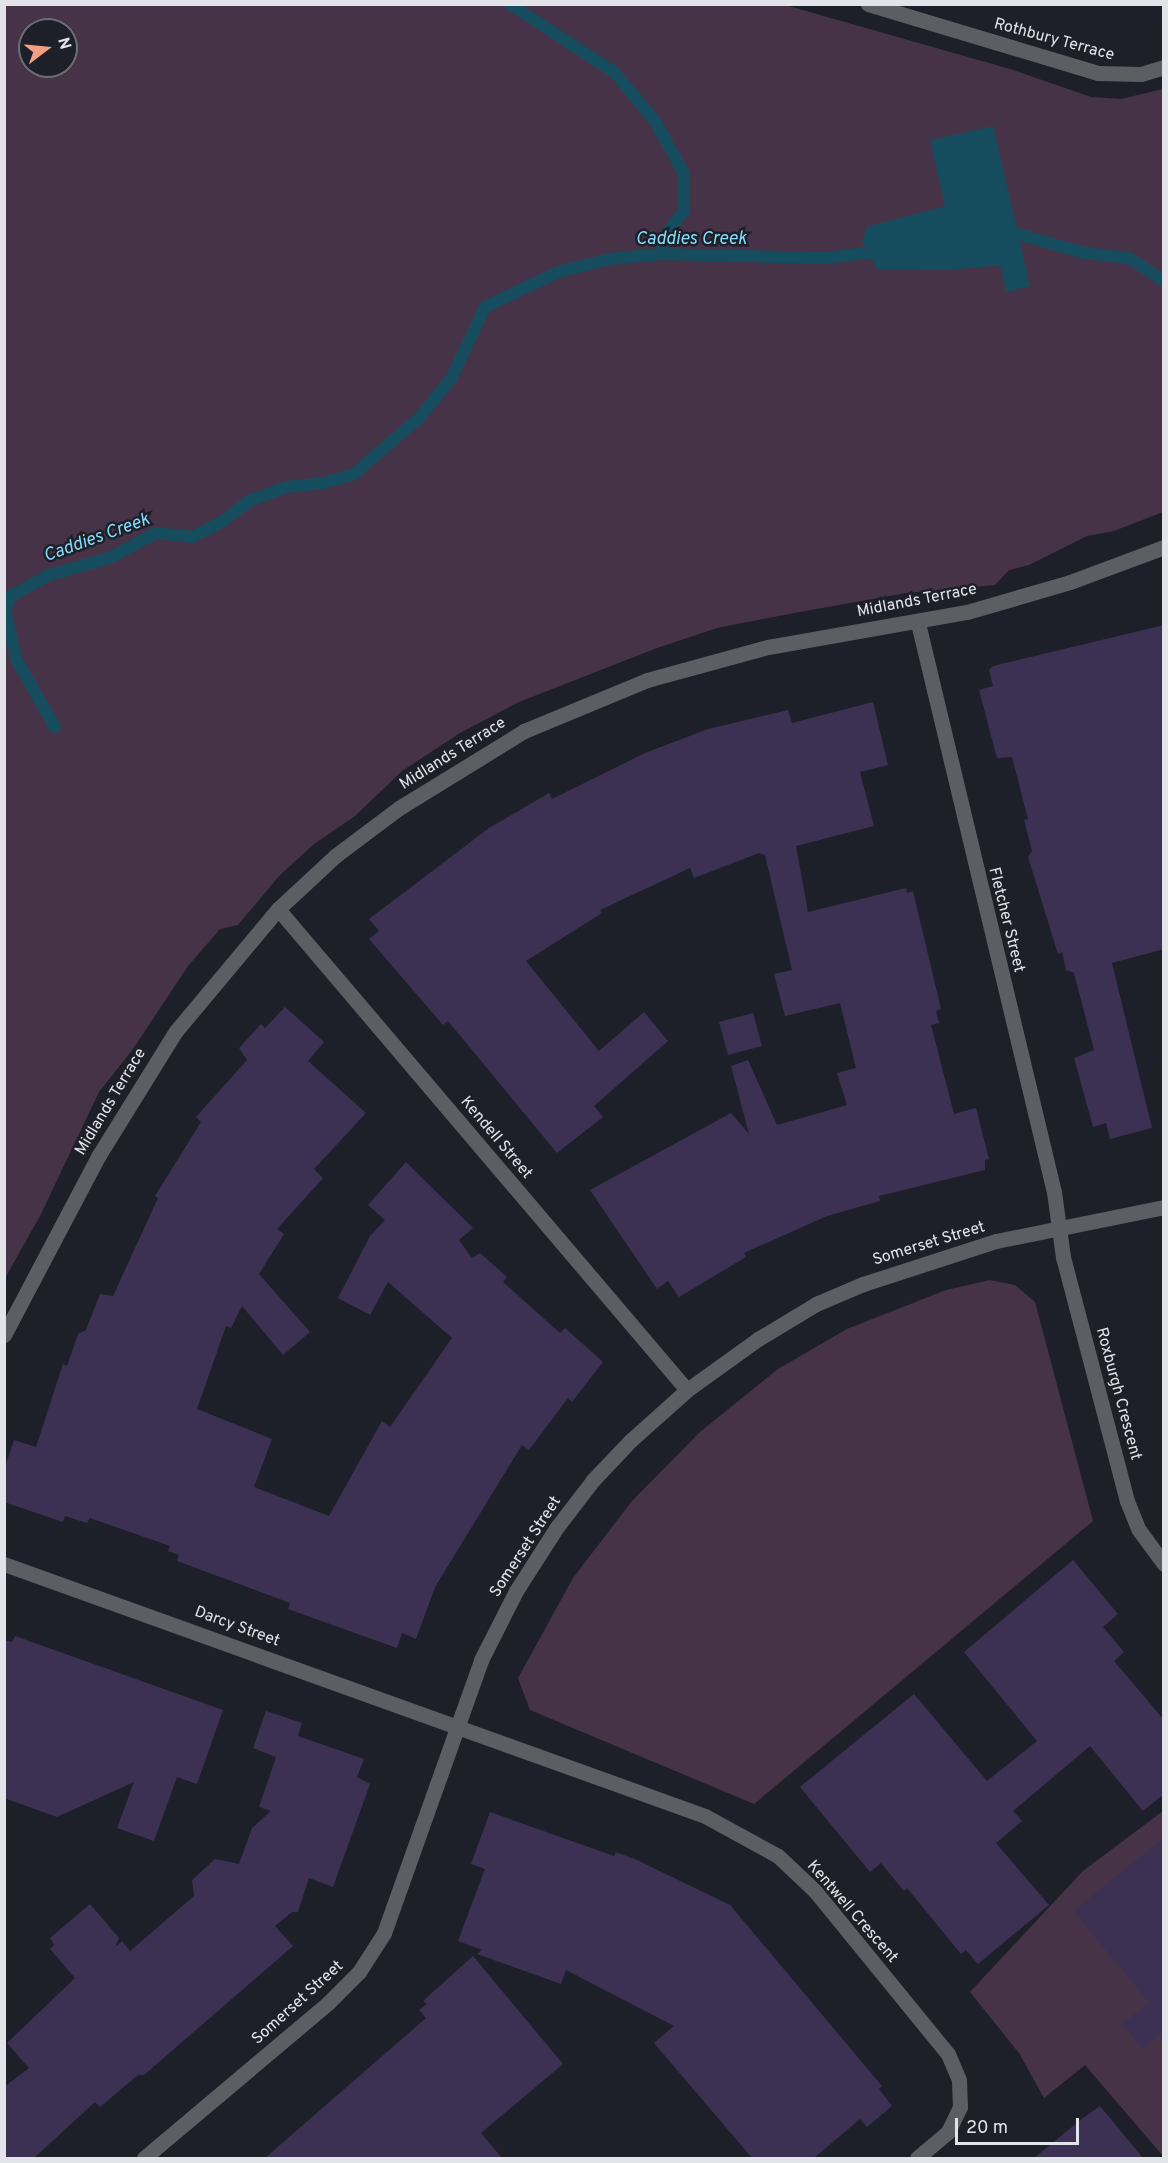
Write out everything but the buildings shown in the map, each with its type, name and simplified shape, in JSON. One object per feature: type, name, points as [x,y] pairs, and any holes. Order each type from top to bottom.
[{"type":"street","name":"Rothbury Terrace","points":[[868,4],[1098,73],[1129,75],[1164,67]]},
{"type":"street","name":"Midlands Terrace","points":[[4,1335],[132,1098],[176,1031],[278,909],[335,856],[399,808],[525,731],[647,680],[705,663],[822,636],[918,623],[1040,592],[1164,547]]},
{"type":"street","name":"Fletcher Street","points":[[918,623],[1060,1225]]},
{"type":"street","name":"Kendell Street","points":[[278,909],[687,1390]]},
{"type":"street","name":"Somerset Street","points":[[144,2158],[329,2002],[359,1972],[384,1933],[481,1660],[516,1591],[557,1527],[600,1472],[687,1390],[758,1339],[816,1304],[912,1265],[1060,1225],[1164,1207]]},
{"type":"street","name":"Roxburgh Crescent","points":[[1060,1225],[1063,1257],[1127,1501],[1139,1530],[1164,1563]]},
{"type":"street","name":"Darcy Street","points":[[4,1564],[458,1724]]},
{"type":"street","name":"Kentwell Crescent","points":[[458,1724],[705,1816],[778,1856],[815,1891],[948,2054],[959,2080],[960,2107],[948,2132],[917,2158]]},
{"type":"shaded area","points":[[5,5],[785,5],[1010,69],[1091,97],[1121,99],[1163,89],[1163,512],[1114,531],[1087,536],[1029,565],[1009,570],[995,585],[906,593],[717,628],[657,648],[519,702],[460,733],[402,771],[355,816],[314,844],[279,876],[238,925],[220,929],[188,966],[133,1049],[99,1092],[40,1216],[5,1278]]},
{"type":"shaded area","points":[[990,1280],[1015,1285],[1035,1302],[1093,1521],[754,1804],[530,1710],[518,1678],[573,1578],[632,1501],[700,1432],[778,1369],[847,1329],[946,1290]]},
{"type":"shaded area","points":[[1163,1811],[1163,2156],[1085,2065],[1044,2098],[1019,2053],[970,1992],[1083,1871]]},
{"type":"water","points":[[993,126],[1030,286],[1006,292],[1000,265],[950,270],[877,269],[862,241],[867,227],[945,206],[930,140]]},
{"type":"waterway","points":[[510,4],[614,72],[655,121],[683,172],[683,212],[668,232],[660,254]]},
{"type":"waterway","name":"Caddies Creek","points":[[1004,230],[1084,253],[1129,258],[1164,281]]},
{"type":"waterway","name":"Caddies Creek","points":[[4,600],[49,575],[109,558],[156,533],[192,537],[220,523],[251,500],[286,487],[324,483],[354,474],[420,417],[452,377],[485,307],[558,272],[610,259],[660,254],[825,258],[882,251]]},
{"type":"waterway","points":[[12,594],[5,610],[16,659],[55,727]]}]
